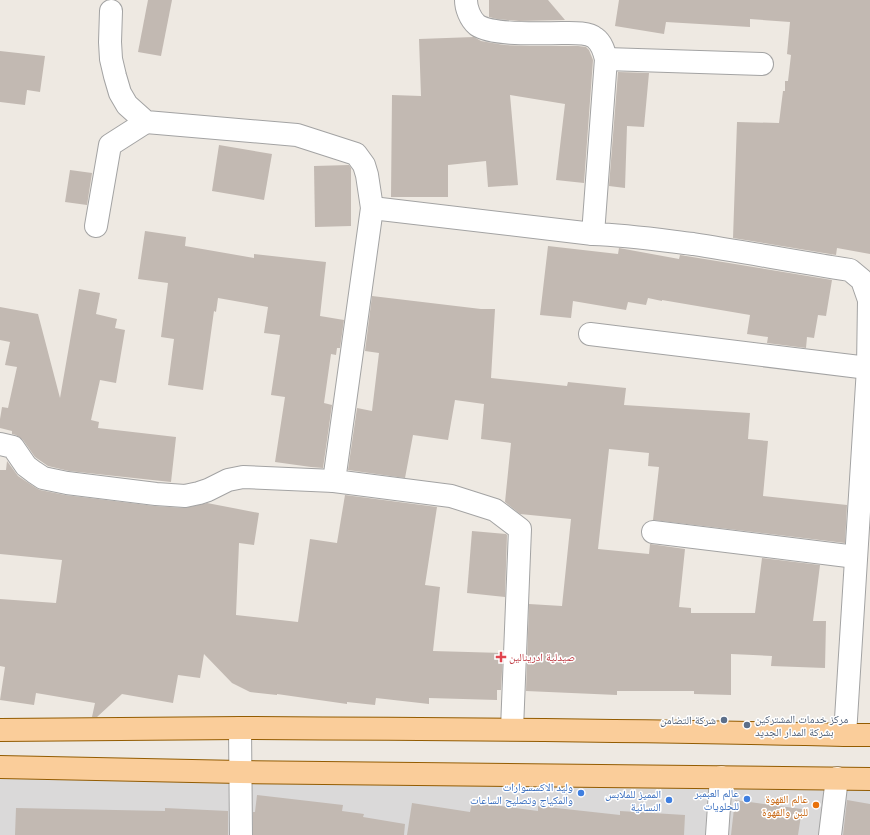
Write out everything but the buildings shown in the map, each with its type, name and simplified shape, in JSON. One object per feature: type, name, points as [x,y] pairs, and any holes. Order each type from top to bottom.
[{"type":"main road","points":[[0,730],[240,728],[512,729],[870,735]]},
{"type":"main road","points":[[0,767],[240,772],[870,779]]},
{"type":"street","points":[[466,0],[470,15],[477,24],[484,28],[522,33],[578,33],[594,37],[602,47],[606,59],[593,234]]},
{"type":"street","points":[[111,11],[111,59],[120,93],[127,105],[146,122],[297,135],[356,154],[364,165],[372,208],[334,481]]},
{"type":"street","points":[[606,59],[762,64]]},
{"type":"street","points":[[96,226],[110,145],[146,122]]},
{"type":"street","points":[[372,208],[593,234],[617,234],[656,239],[850,270],[862,280],[869,300],[868,368],[846,735]]},
{"type":"street","points":[[590,334],[868,368]]},
{"type":"street","points":[[0,444],[13,447],[26,466],[43,478],[67,483],[185,496],[208,490],[228,480],[243,477],[334,481],[451,496],[474,502],[495,510],[520,529],[512,729]]},
{"type":"street","points":[[653,532],[856,556]]},
{"type":"street","points":[[240,728],[241,835]]},
{"type":"street","points":[[717,835],[721,777]]},
{"type":"street","points":[[830,835],[837,778]]},
{"type":"shaded area","points":[[0,773],[870,784],[870,835],[0,835]]},
{"type":"place","name":"صيدلية ادرينالين","points":[[501,657]]},
{"type":"place","name":"شركة التضامن","points":[[724,720]]},
{"type":"place","name":"مركز خدمات المشتركين بشركة المدار الجديد","points":[[747,725]]},
{"type":"place","name":"وليد الاكسسوارات والمكياج وتصليح الساعات","points":[[581,793]]},
{"type":"place","name":"عالم العبمبر للحلويات","points":[[747,799]]},
{"type":"place","name":"المميز للملابس النسائية","points":[[669,800]]},
{"type":"place","name":"عالم القهوة للبن والقهوة","points":[[816,805]]}]
